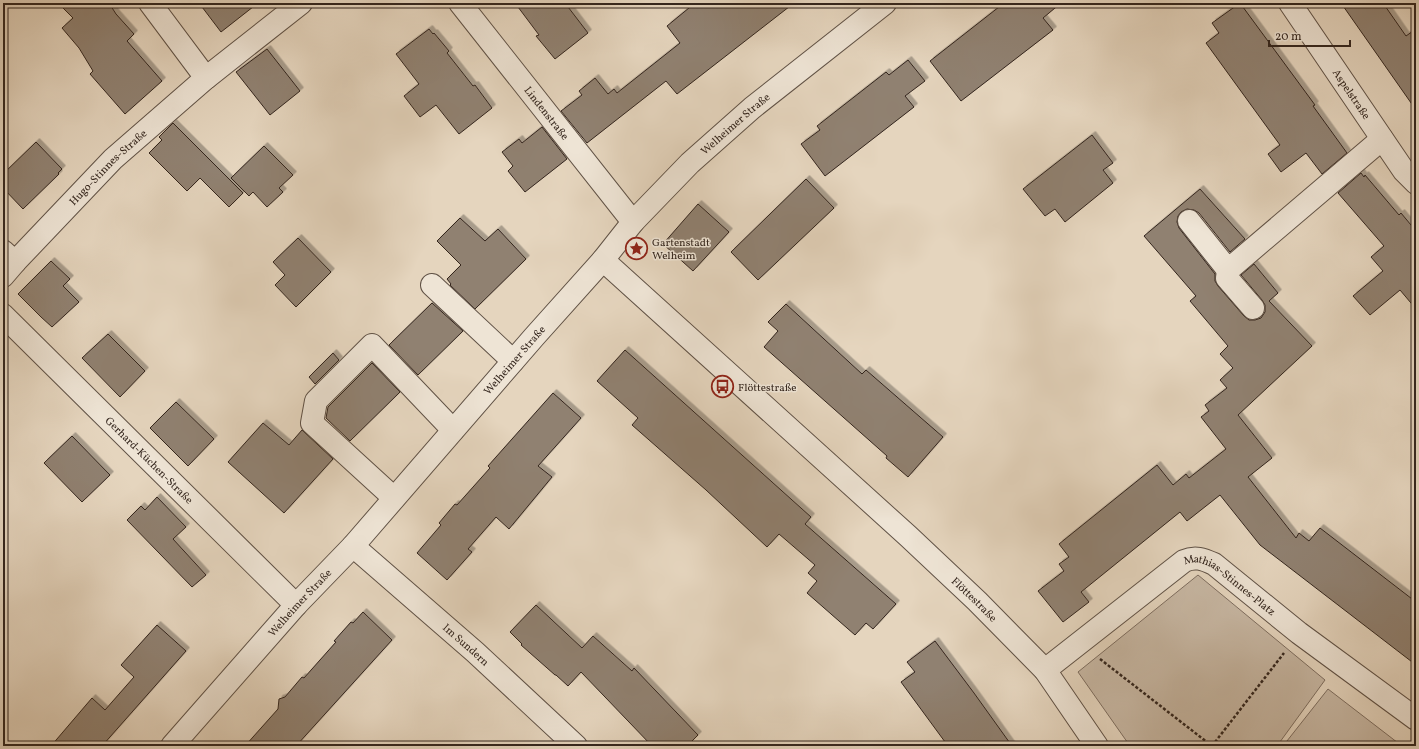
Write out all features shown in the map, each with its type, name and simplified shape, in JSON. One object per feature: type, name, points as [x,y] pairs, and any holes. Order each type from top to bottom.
[{"type":"street","points":[[150,3],[206,78]]},
{"type":"street","name":"Hugo-Stinnes-Straße","points":[[7,263],[113,159],[206,78],[301,3]]},
{"type":"street","name":"Lindenstraße","points":[[460,3],[633,222]]},
{"type":"street","name":"Welheimer Straße","points":[[172,746],[296,605],[353,546],[513,361],[603,260],[633,222],[690,163],[752,108],[885,3]]},
{"type":"street","name":"Aspelstraße","points":[[1290,3],[1404,171],[1416,183]]},
{"type":"street","points":[[1252,308],[1227,278],[1228,270],[1382,139]]},
{"type":"street","points":[[1189,221],[1228,270]]},
{"type":"street","name":"Flöttestraße","points":[[603,260],[978,601],[1045,670],[1097,746]]},
{"type":"street","points":[[432,285],[513,361]]},
{"type":"street","name":"Gerhard-Küchen-Straße","points":[[3,315],[296,605]]},
{"type":"street","points":[[394,498],[312,423],[316,401],[372,345],[453,430]]},
{"type":"street","name":"Im Sundern","points":[[353,546],[475,652],[576,746]]},
{"type":"street","name":"Mathias-Stinnes-Platz","points":[[1045,670],[1184,561],[1190,558],[1201,558],[1214,564],[1299,633],[1416,719]]},
{"type":"path","points":[[1079,643],[1212,746],[1299,633]]},
{"type":"shaded area","points":[[1198,575],[1325,680],[1277,746],[1130,746],[1078,672]]},
{"type":"shaded area","points":[[1328,689],[1402,746],[1283,746]]},
{"type":"building","points":[[58,3],[109,3],[116,14],[134,34],[127,41],[162,81],[125,114],[90,74],[93,71],[79,48],[62,28],[73,18]]},
{"type":"building","points":[[199,3],[258,3],[221,32]]},
{"type":"building","points":[[515,3],[565,3],[588,33],[555,59],[536,36],[539,35]]},
{"type":"building","points":[[695,3],[794,3],[677,94],[666,81],[587,143],[561,111],[582,95],[579,91],[595,78],[608,94],[614,89],[617,93],[680,43],[667,26]]},
{"type":"building","points":[[1004,3],[1061,3],[1043,18],[1053,30],[961,101],[930,61]]},
{"type":"building","points":[[1240,3],[1315,105],[1313,106],[1347,153],[1322,174],[1306,153],[1281,172],[1268,154],[1280,145],[1206,43],[1219,33],[1212,23]]},
{"type":"building","points":[[1341,3],[1383,3],[1406,36],[1416,29],[1416,110]]},
{"type":"building","points":[[429,29],[449,51],[447,53],[473,86],[475,85],[492,108],[459,134],[436,105],[420,117],[404,96],[419,84],[396,54]]},
{"type":"building","points":[[267,49],[300,91],[270,115],[236,72]]},
{"type":"building","points":[[908,60],[925,81],[905,96],[914,107],[825,176],[801,144],[820,130],[817,126],[886,72],[889,75]]},
{"type":"building","points":[[173,123],[243,193],[229,207],[200,178],[187,191],[149,153],[162,140],[159,137]]},
{"type":"building","points":[[542,127],[567,159],[525,192],[508,171],[513,166],[502,152],[519,139],[522,143]]},
{"type":"building","points":[[1092,135],[1113,163],[1103,170],[1113,183],[1065,222],[1055,209],[1045,216],[1023,189]]},
{"type":"building","points":[[36,142],[62,169],[58,173],[59,174],[23,209],[3,188],[3,174]]},
{"type":"building","points":[[264,146],[293,175],[279,188],[283,192],[267,207],[253,192],[249,196],[231,178]]},
{"type":"building","points":[[1361,173],[1364,177],[1365,175],[1399,215],[1401,213],[1416,231],[1416,309],[1400,290],[1370,315],[1353,296],[1383,271],[1371,257],[1384,246],[1338,193]]},
{"type":"building","points":[[806,179],[834,208],[758,280],[731,252]]},
{"type":"building","points":[[1200,189],[1245,239],[1230,252],[1199,213],[1194,210],[1187,209],[1181,212],[1178,216],[1177,222],[1179,228],[1215,274],[1215,281],[1218,286],[1249,320],[1261,318],[1265,312],[1265,305],[1241,275],[1254,264],[1278,293],[1269,301],[1312,346],[1238,415],[1272,458],[1248,477],[1296,538],[1299,533],[1309,541],[1320,528],[1416,602],[1416,665],[1260,545],[1220,495],[1187,521],[1180,512],[1081,592],[1089,602],[1063,622],[1038,591],[1064,571],[1059,564],[1069,557],[1059,544],[1157,465],[1173,485],[1186,474],[1189,478],[1226,449],[1201,417],[1209,411],[1205,405],[1227,388],[1220,380],[1233,368],[1220,354],[1228,346],[1190,301],[1196,296],[1144,236]]},
{"type":"building","points":[[698,204],[729,232],[693,271],[663,244]]},
{"type":"building","points":[[460,218],[485,241],[498,229],[526,259],[475,309],[450,285],[451,284],[447,279],[461,265],[437,241]]},
{"type":"building","points":[[298,238],[331,272],[296,307],[275,285],[285,275],[273,262]]},
{"type":"building","points":[[51,261],[70,279],[63,286],[79,302],[52,327],[18,294]]},
{"type":"building","points":[[432,303],[463,331],[418,375],[389,345]]},
{"type":"building","points":[[786,304],[862,374],[866,370],[943,437],[908,477],[886,458],[887,456],[764,347],[778,331],[768,322]]},
{"type":"building","points":[[108,334],[145,371],[120,397],[82,358]]},
{"type":"building","points":[[625,350],[811,517],[805,524],[896,604],[873,629],[866,623],[855,635],[807,593],[817,581],[808,573],[815,565],[779,534],[767,547],[706,490],[632,425],[638,418],[597,381]]},
{"type":"building","points":[[333,353],[339,360],[315,384],[309,377]]},
{"type":"building","points":[[372,363],[400,392],[350,441],[326,418],[328,407]]},
{"type":"building","points":[[553,393],[581,418],[538,466],[552,477],[509,529],[496,517],[468,549],[472,552],[447,580],[417,553],[441,525],[439,523],[455,504],[457,505],[490,468],[488,466]]},
{"type":"building","points":[[176,402],[214,439],[188,466],[150,428]]},
{"type":"building","points":[[263,423],[289,445],[302,430],[333,459],[284,513],[228,462]]},
{"type":"building","points":[[72,436],[110,475],[82,502],[44,463]]},
{"type":"building","points":[[157,497],[186,527],[173,539],[206,575],[192,587],[127,520],[141,506],[145,510]]},
{"type":"building","points":[[536,605],[582,648],[593,636],[632,671],[634,668],[698,735],[687,746],[652,746],[581,672],[568,686],[521,645],[522,644],[510,632]]},
{"type":"building","points":[[363,612],[392,640],[296,746],[245,746],[278,709],[279,699],[285,697],[302,677],[304,678],[336,642],[334,641],[351,622],[353,623]]},
{"type":"building","points":[[157,625],[186,651],[102,746],[51,746],[92,698],[105,710],[134,677],[121,665]]},
{"type":"building","points":[[935,641],[1012,746],[948,746],[901,682],[915,672],[907,662]]},
{"type":"place","name":"Gartenstadt Welheim","points":[[636,248]]},
{"type":"place","name":"Flöttestraße","points":[[723,387]]}]
